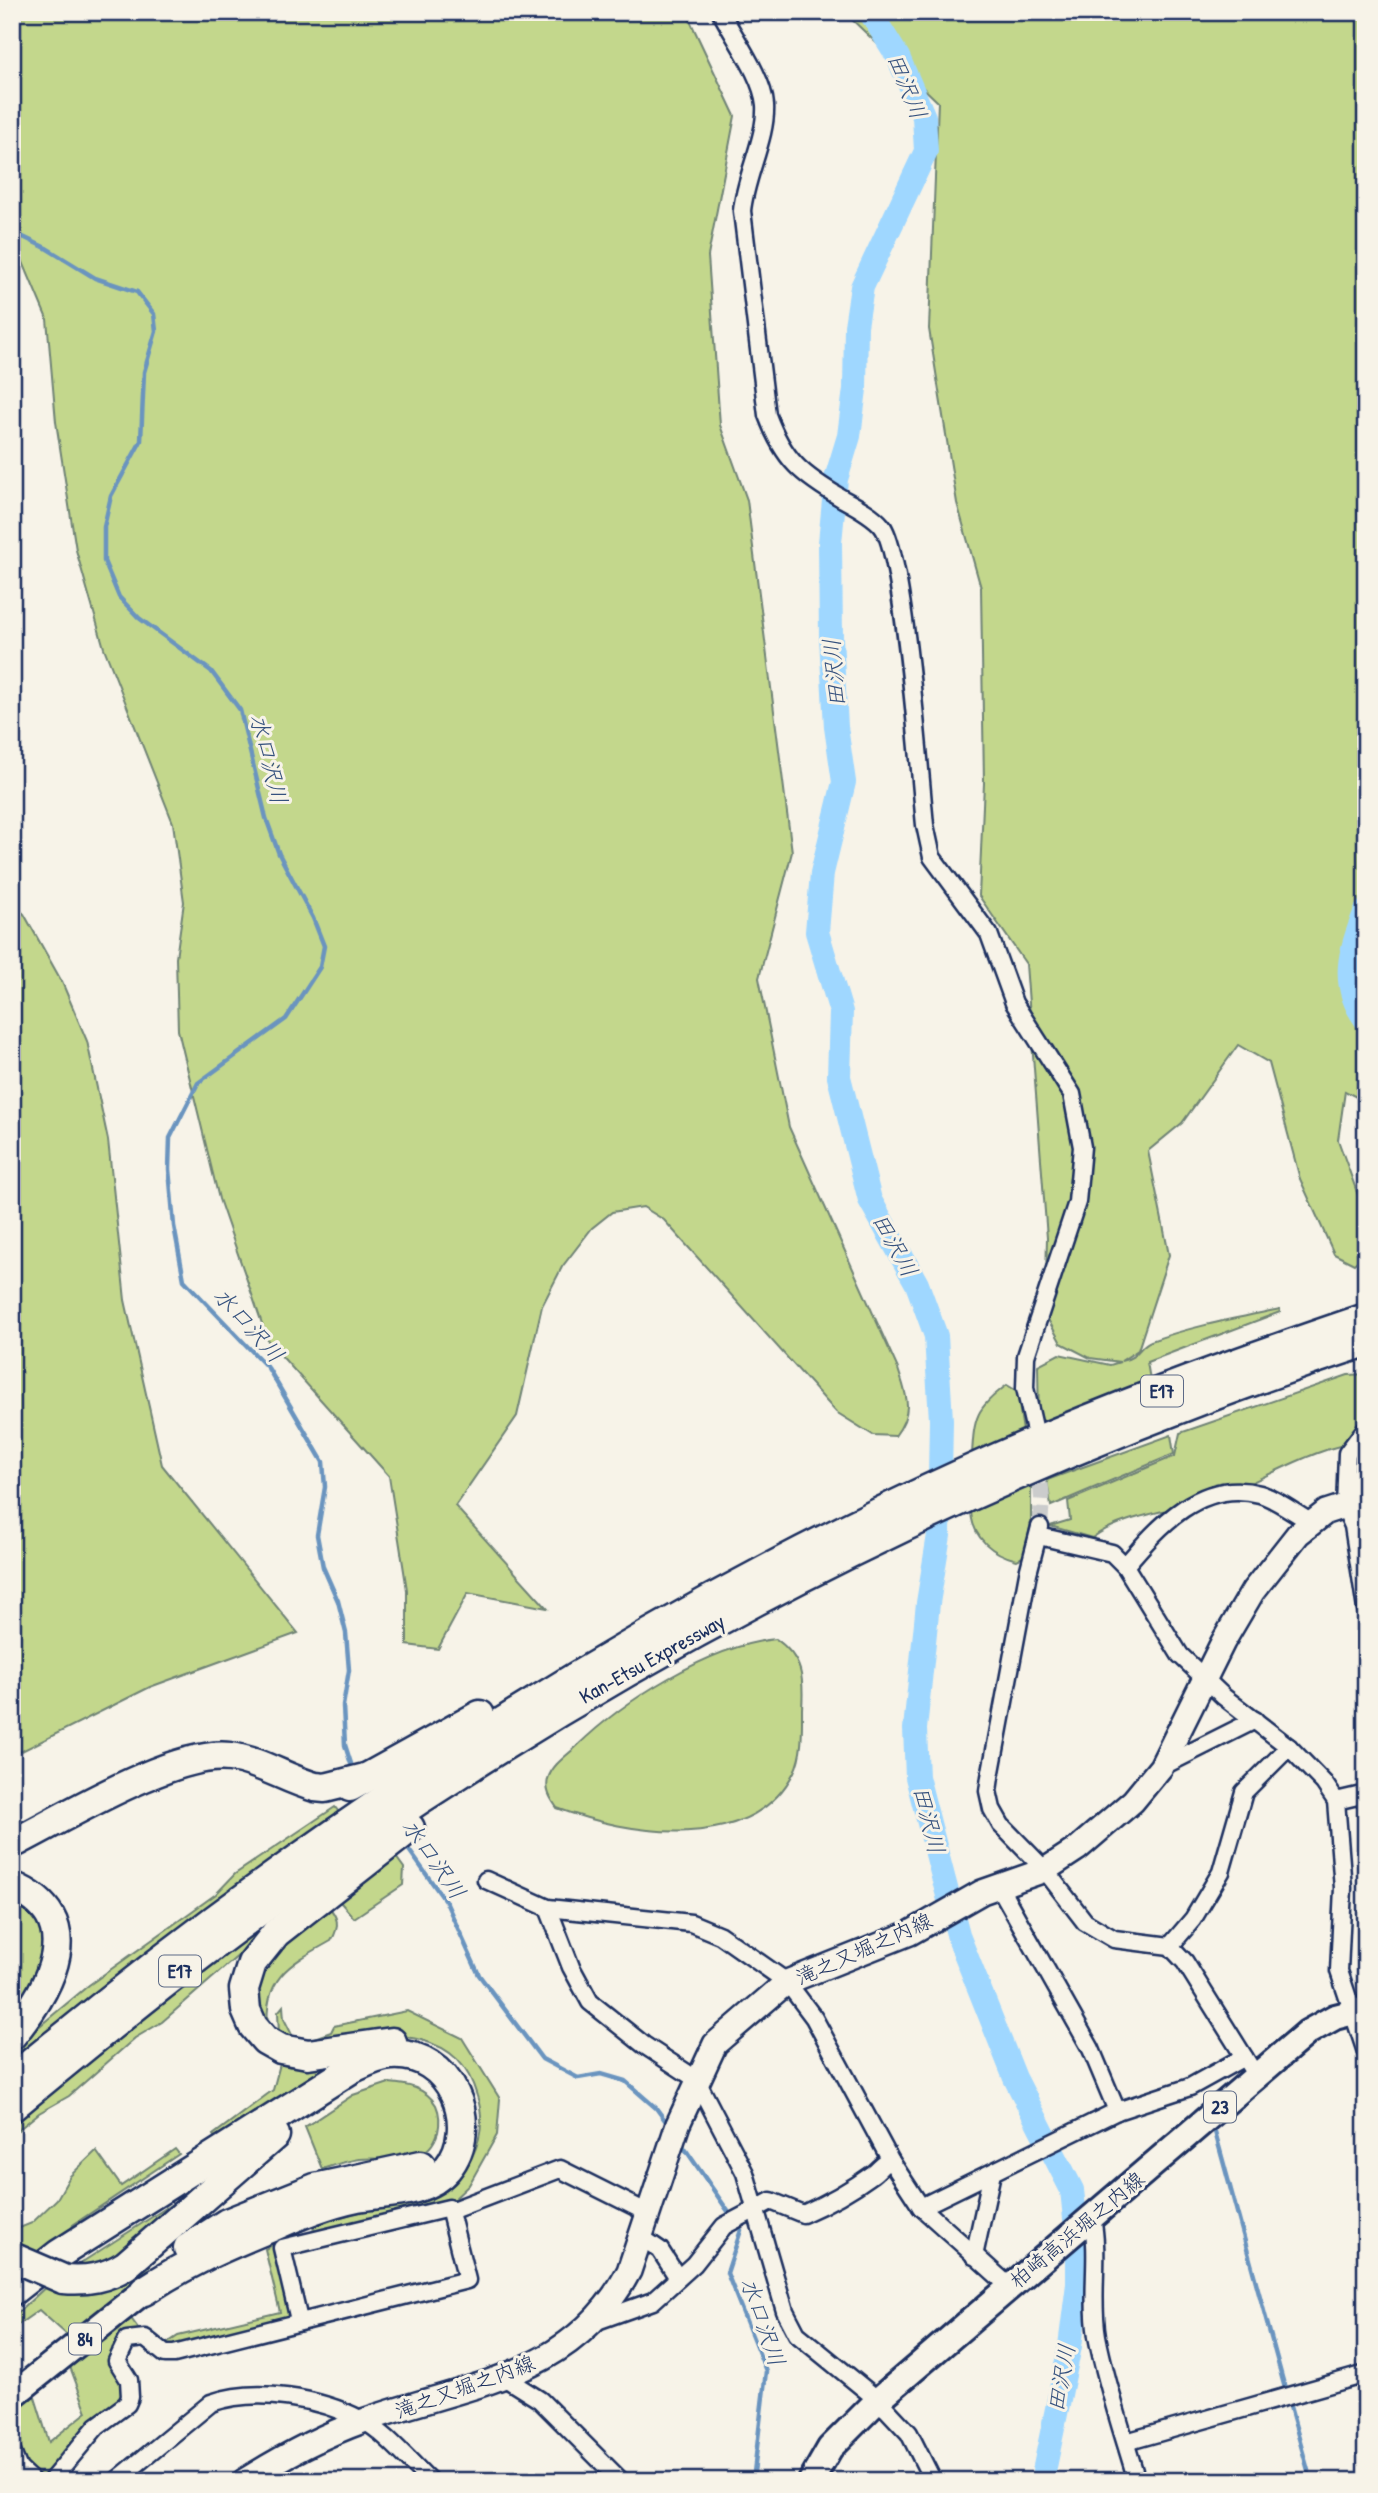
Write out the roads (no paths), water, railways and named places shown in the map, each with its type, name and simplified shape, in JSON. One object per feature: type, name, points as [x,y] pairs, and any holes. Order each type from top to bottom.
[{"type":"highway","name":"Kan-Etsu Expressway","points":[[415,1788],[499,1763],[537,1725],[882,1525],[1146,1397],[1366,1318]]},
{"type":"highway","name":"Kan-Etsu Expressway","points":[[962,1486],[1366,1342]]},
{"type":"highway","name":"Kan-Etsu Expressway","points":[[12,2107],[189,1965],[354,1843],[415,1788],[651,1632],[817,1544],[882,1525]]},
{"type":"highway","points":[[12,1844],[173,1766],[214,1756],[239,1758],[328,1794],[365,1778],[415,1788]]},
{"type":"highway","points":[[144,2291],[186,2263],[307,2212],[356,2197],[419,2186],[446,2169],[466,2146],[472,2112],[469,2092],[462,2079],[445,2061],[418,2047],[396,2042],[309,2054],[291,2053],[260,2034],[246,2010],[244,1989],[261,1949],[354,1843],[415,1788]]},
{"type":"highway","name":"Kan-Etsu Expressway","points":[[12,2079],[174,1949],[354,1843]]},
{"type":"highway","points":[[12,1886],[40,1902],[51,1914],[57,1942],[51,1975],[12,2035]]},
{"type":"highway","points":[[12,2291],[59,2254],[351,2069],[379,2057],[405,2055],[428,2063],[439,2070],[455,2091],[462,2116],[462,2130],[446,2169]]},
{"type":"highway","points":[[12,2308],[106,2237],[304,2112],[371,2074],[406,2070],[430,2081],[439,2090],[449,2110],[450,2122],[443,2147],[424,2164],[315,2188],[227,2223],[193,2244],[144,2291]]},
{"type":"highway","points":[[12,2257],[63,2279],[90,2280],[113,2273],[127,2265],[232,2170],[304,2112]]},
{"type":"main road","name":"滝之又堀之内線","points":[[244,2481],[292,2451],[364,2421],[429,2403],[537,2363],[594,2322],[617,2293],[640,2237],[696,2079],[715,2044],[755,2006],[787,1982],[919,1928],[990,1889],[1045,1870],[1077,1849],[1133,1801],[1161,1767],[1204,1678],[1253,1591],[1298,1534],[1326,1513],[1356,1503]]},
{"type":"main road","name":"柏崎高浜堀之内線","points":[[811,2481],[830,2448],[878,2400],[1088,2221],[1250,2067],[1335,2017],[1360,2010]]},
{"type":"main road","name":"84","points":[[19,2391],[144,2291]]},
{"type":"street","points":[[721,12],[762,89],[765,105],[764,120],[744,191],[742,211],[767,415],[776,440],[800,472],[857,506],[881,526],[888,538],[898,580],[925,825],[932,857],[989,934],[1014,1003],[1072,1094],[1082,1147],[1077,1202],[1026,1356],[1025,1388],[1034,1427]]},
{"type":"street","points":[[1366,1428],[1348,1452],[1356,1503],[1353,1526],[1366,1609]]},
{"type":"street","points":[[1125,1566],[1149,1539],[1194,1501],[1212,1492],[1261,1494],[1312,1523]]},
{"type":"street","points":[[921,2207],[1117,2111],[1250,2067],[1185,1962],[1170,1946],[1114,1939],[1085,1922],[1045,1870],[1001,1825],[992,1809],[988,1791],[1028,1573],[1040,1532],[1112,1553],[1125,1566],[1180,1656],[1289,1747],[1324,1783],[1336,1801],[1343,1888],[1339,1971],[1360,2010],[1366,2052]]},
{"type":"street","points":[[1161,1767],[1255,1720]]},
{"type":"street","points":[[1170,1946],[1193,1919],[1221,1871],[1244,1792],[1289,1747]]},
{"type":"street","points":[[1336,1801],[1366,1794]]},
{"type":"street","points":[[486,1880],[548,1908],[691,1923],[720,1935],[754,1962],[787,1982],[820,2028],[891,2161],[921,2207],[1010,2287]]},
{"type":"street","points":[[990,1889],[1091,2049],[1117,2111]]},
{"type":"street","points":[[548,1908],[571,1967],[590,2002],[644,2045],[696,2079],[745,2173],[785,2311],[797,2334],[878,2400],[909,2433],[933,2481]]},
{"type":"street","points":[[594,2322],[653,2301],[694,2264],[724,2226],[757,2208],[771,2201],[803,2214],[834,2200],[876,2172],[884,2162],[891,2161]]},
{"type":"street","points":[[450,2211],[560,2169],[648,2213]]},
{"type":"street","points":[[974,2256],[992,2173]]},
{"type":"street","points":[[51,2481],[97,2426],[127,2404],[130,2397],[129,2380],[117,2361],[127,2340],[145,2338],[155,2343],[165,2354],[174,2354],[299,2320],[467,2280],[449,2208],[282,2248],[299,2320]]},
{"type":"street","points":[[1088,2221],[1098,2246],[1095,2278],[1097,2334],[1137,2481]]},
{"type":"street","points":[[640,2237],[660,2250],[678,2278]]},
{"type":"street","points":[[1126,2442],[1366,2374]]},
{"type":"street","points":[[502,2376],[540,2400],[621,2481]]},
{"type":"street","points":[[116,2481],[211,2403],[226,2398],[264,2395],[301,2400],[364,2421],[430,2481]]},
{"type":"street","points":[[12,2452],[19,2469],[32,2481]]},
{"type":"waterway","name":"田沢川","points":[[870,12],[898,57],[924,117],[926,151],[862,287],[856,326],[855,389],[849,436],[836,479],[830,543],[836,727],[844,782],[822,873],[817,932],[841,1012],[839,1077],[870,1200],[917,1284],[936,1336],[941,1420],[939,1535],[928,1603],[915,1729],[917,1777],[959,1938],[1015,2078],[1072,2190],[1078,2247],[1078,2284],[1070,2346],[1042,2481]]},
{"type":"waterway","name":"水口沢川","points":[[12,236],[19,235],[46,248],[95,278],[137,292],[154,314],[156,331],[144,372],[141,441],[111,496],[104,527],[104,561],[119,597],[139,618],[211,671],[240,710],[266,818],[279,854],[313,918],[324,946],[320,967],[286,1019],[198,1083],[170,1138],[169,1169],[174,1226],[184,1280],[268,1368],[323,1462],[325,1487],[317,1535],[323,1567],[338,1601],[346,1633],[349,1670],[343,1706],[345,1745],[353,1770]]},
{"type":"waterway","points":[[1366,911],[1355,939],[1350,966],[1352,993],[1366,1020]]},
{"type":"waterway","name":"水口沢川","points":[[404,1843],[446,1902],[479,1975],[542,2059],[578,2078],[601,2074],[625,2081],[656,2108],[670,2127]]},
{"type":"waterway","points":[[1214,2128],[1286,2392]]},
{"type":"waterway","name":"水口沢川","points":[[681,2143],[741,2230],[727,2273],[766,2371],[753,2481]]},
{"type":"waterway","points":[[1289,2403],[1311,2481]]},
{"type":"tunnel","points":[[1038,1460],[1042,1498],[1040,1527]]}]
